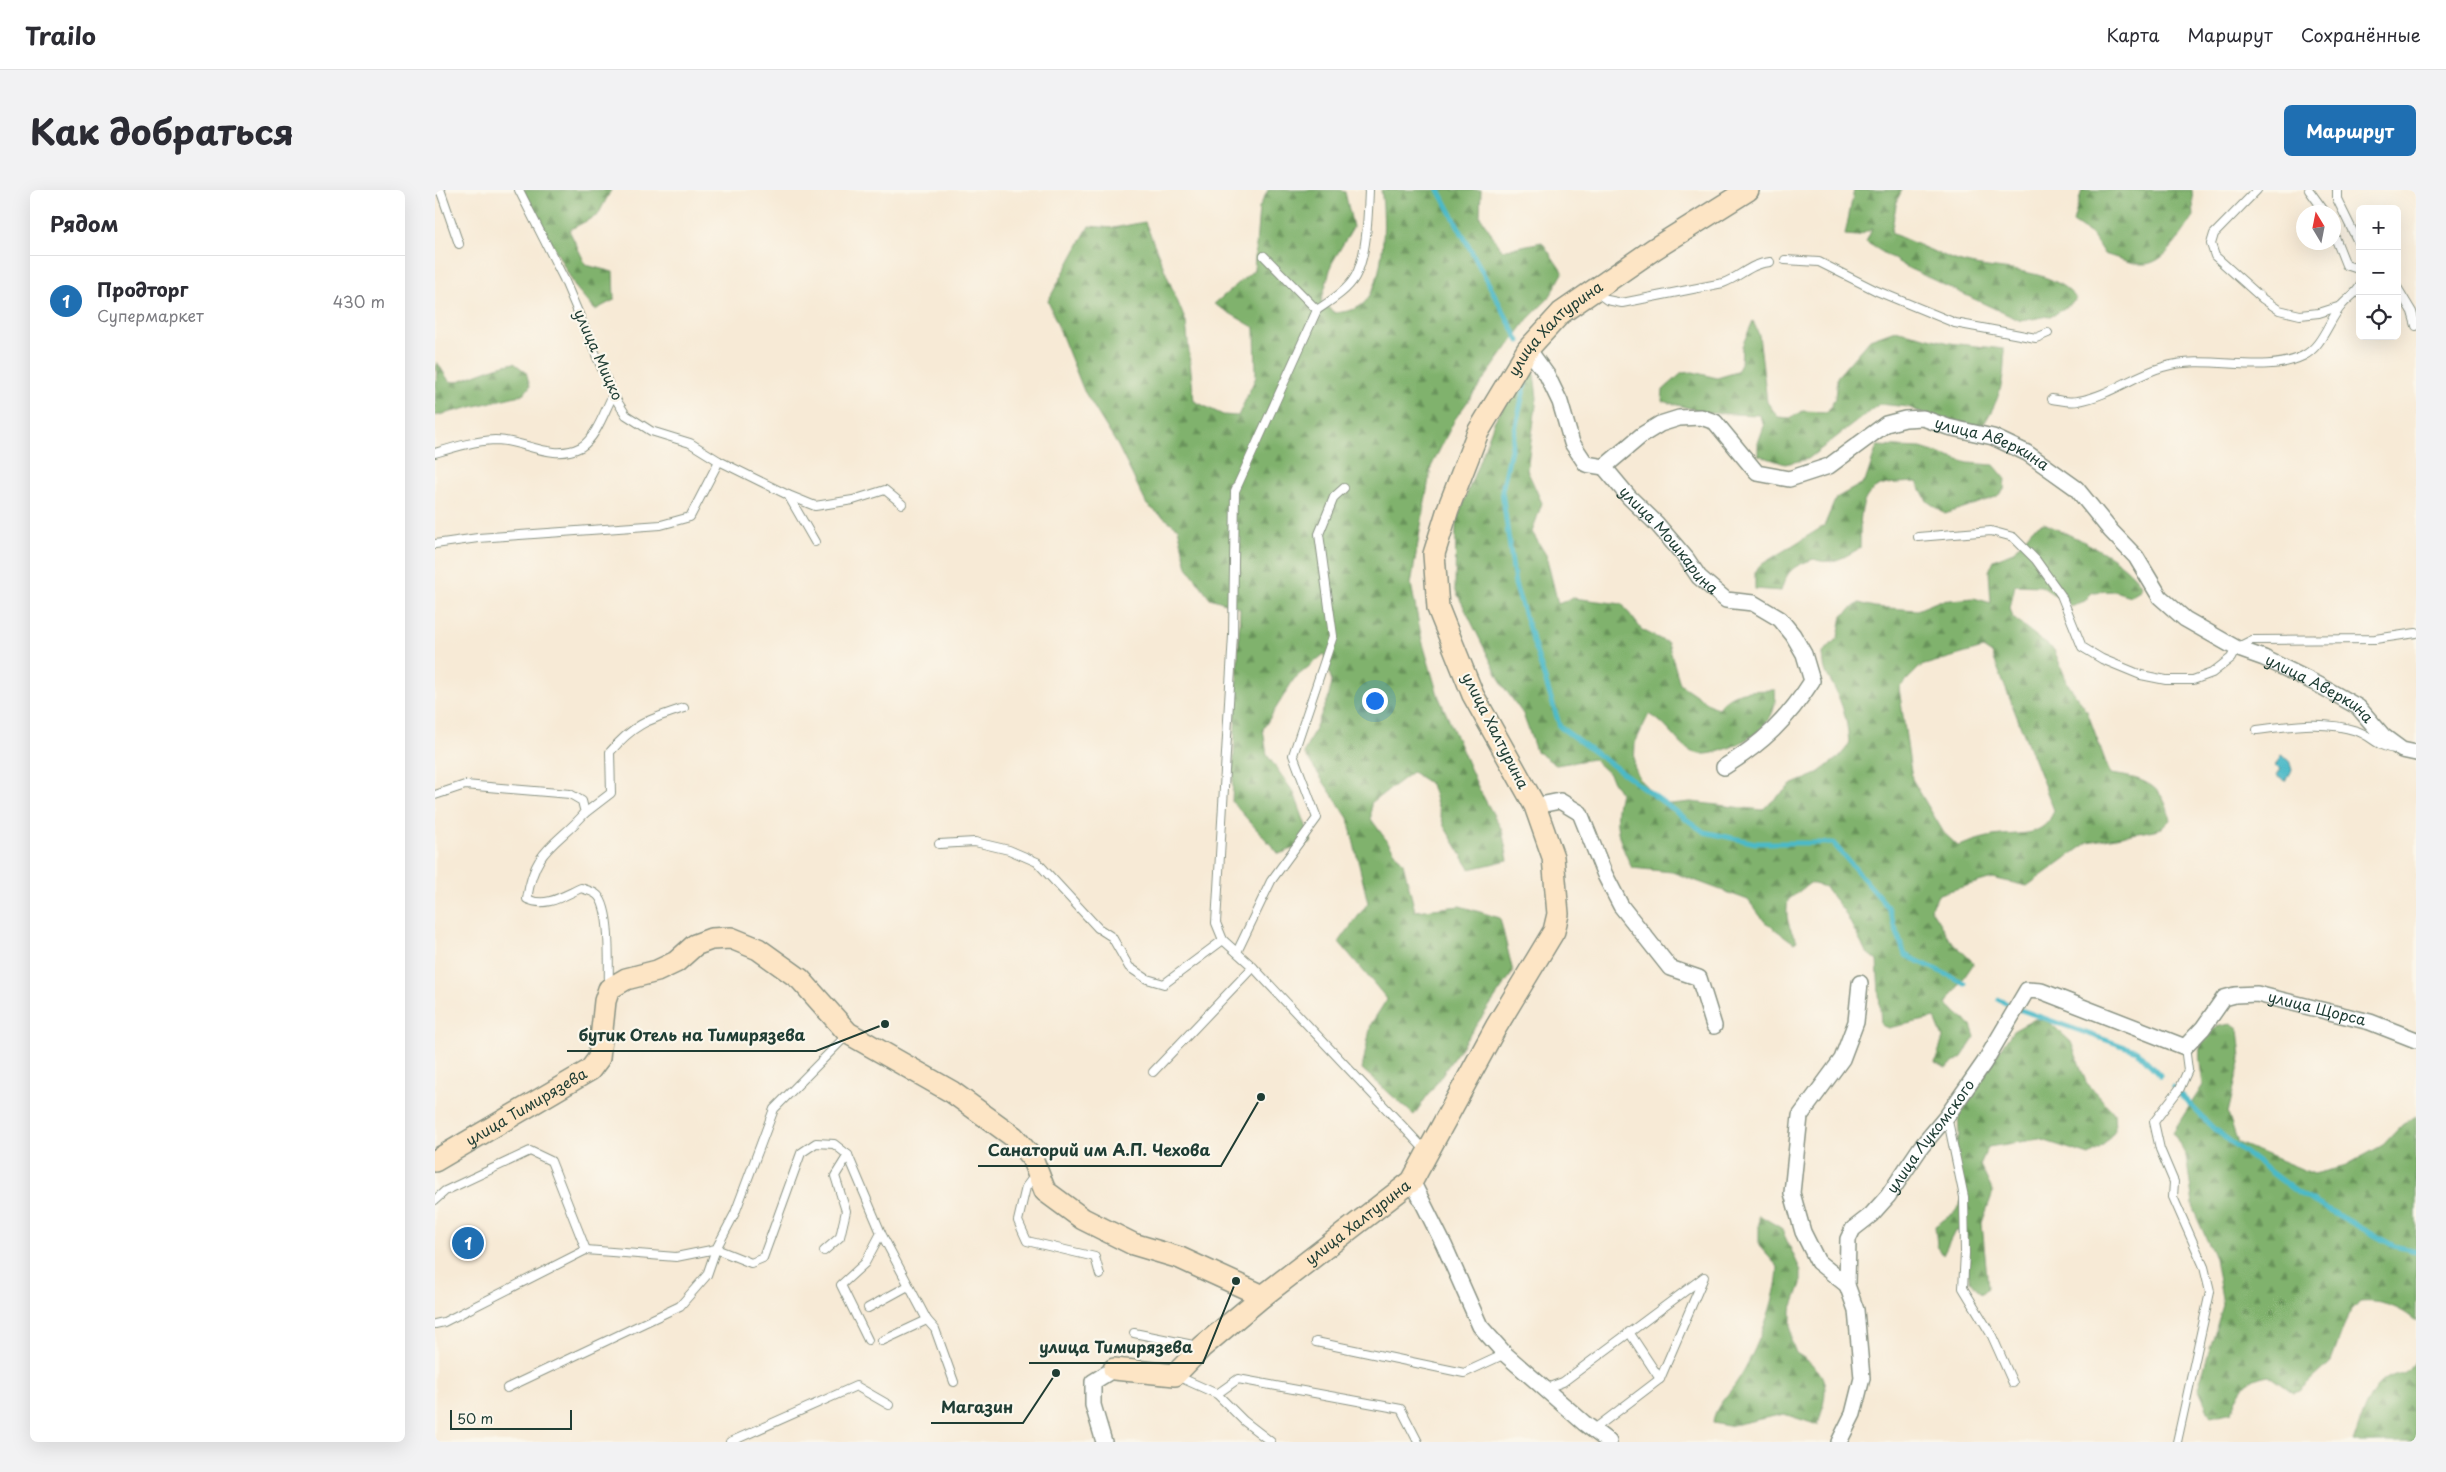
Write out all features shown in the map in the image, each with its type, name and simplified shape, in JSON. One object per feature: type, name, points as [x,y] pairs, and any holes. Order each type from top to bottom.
[{"type":"street","name":"улица Халтурина","points":[[1202,1347],[1263,1296],[1412,1182],[1496,1027],[1554,931],[1558,914],[1553,858],[1535,806],[1473,695],[1438,608],[1434,554],[1448,509],[1477,432],[1528,348],[1561,313],[1748,190]]},
{"type":"street","points":[[1528,348],[1547,375],[1556,393],[1572,443],[1586,464],[1604,467]]},
{"type":"street","name":"улица Аверкина","points":[[1604,467],[1642,435],[1660,424],[1679,418],[1701,417],[1715,422],[1757,473],[1789,479],[1829,466],[1886,424],[1905,419],[1923,418],[1948,427],[1993,437],[2027,454],[2076,488],[2111,531],[2136,557],[2160,597],[2185,620],[2236,648],[2264,658],[2358,707],[2383,736],[2409,752]]},
{"type":"street","name":"улица Мошкарина","points":[[1604,467],[1629,497],[1663,531],[1699,577],[1726,600],[1753,603],[1780,619],[1793,635],[1804,654],[1812,681],[1794,709],[1774,731],[1750,751],[1724,767]]},
{"type":"street","points":[[1535,806],[1560,801],[1580,813],[1605,875],[1621,906],[1670,968],[1699,978],[1714,1026]]},
{"type":"street","points":[[609,990],[626,979],[657,971],[677,962],[695,945],[711,939],[731,938],[758,949],[800,978],[849,1033],[952,1092],[1014,1137],[1032,1158],[1045,1191],[1083,1219],[1133,1244],[1180,1258],[1263,1296]]},
{"type":"street","points":[[1847,1285],[1819,1262],[1803,1232],[1792,1193],[1800,1116],[1842,1059],[1856,1022],[1860,983]]},
{"type":"street","name":"улица Тимирязева","points":[[435,1161],[591,1070],[599,1058],[605,1001],[609,990]]},
{"type":"street","name":"улица Лукомского","points":[[1839,1442],[1853,1414],[1862,1378],[1856,1310],[1847,1285],[1847,1239],[1853,1229],[1871,1215],[1888,1196],[1921,1147],[1947,1116],[1984,1063],[2027,990],[2041,991],[2185,1047]]},
{"type":"street","name":"улица Щорса","points":[[2185,1047],[2203,1028],[2224,998],[2257,994],[2370,1022],[2415,1038]]},
{"type":"street","points":[[1412,1182],[1444,1244],[1480,1326],[1505,1354],[1544,1389],[1609,1442]]},
{"type":"street","points":[[1104,1442],[1093,1405],[1093,1382],[1114,1369],[1175,1375],[1202,1347]]},
{"type":"lane","points":[[437,190],[441,192],[459,244]]},
{"type":"lane","name":"улица Мицко","points":[[519,190],[564,279],[613,395],[626,414],[651,431],[690,443],[719,461],[815,506],[853,500],[885,490],[902,504]]},
{"type":"lane","points":[[1369,190],[1367,236],[1355,277],[1339,294],[1317,310],[1235,491],[1233,635],[1216,924],[1223,940],[1253,967],[1427,1153]]},
{"type":"lane","points":[[2257,190],[2214,234],[2211,244],[2215,256],[2263,299],[2279,310],[2300,315],[2319,313],[2341,306]]},
{"type":"lane","points":[[2309,190],[2320,205]]},
{"type":"lane","points":[[2337,190],[2337,199],[2356,238]]},
{"type":"lane","points":[[2340,250],[2346,265],[2356,268]]},
{"type":"lane","points":[[1263,256],[1317,310]]},
{"type":"lane","points":[[1785,260],[1819,262],[1877,291],[1955,322],[2036,338],[2048,333]]},
{"type":"lane","points":[[1594,290],[1607,300],[1622,303],[1723,283],[1736,278],[1756,263],[1770,262]]},
{"type":"lane","points":[[2052,399],[2077,402],[2099,395],[2164,366],[2205,362],[2235,362],[2263,365],[2289,362],[2305,355],[2318,344],[2341,306],[2356,292]]},
{"type":"lane","points":[[2401,293],[2412,312],[2416,326]]},
{"type":"lane","points":[[435,453],[471,442],[495,440],[517,442],[545,452],[561,453],[581,446],[592,436],[613,395]]},
{"type":"lane","points":[[435,544],[478,538],[661,525],[690,517],[719,461]]},
{"type":"lane","points":[[1237,952],[1271,881],[1317,818],[1293,755],[1333,636],[1319,534],[1334,497],[1344,488]]},
{"type":"lane","points":[[788,495],[815,542]]},
{"type":"lane","points":[[1918,536],[1991,531],[2013,537],[2036,560],[2061,595],[2082,647],[2102,659],[2141,675],[2165,680],[2193,680],[2212,673],[2231,658],[2236,648],[2252,640],[2375,639],[2416,633]]},
{"type":"lane","points":[[609,990],[607,924],[604,906],[597,894],[581,888],[551,901],[538,904],[527,899],[530,881],[541,856],[585,813],[611,793],[610,752],[627,732],[643,722],[684,708]]},
{"type":"lane","points":[[2257,730],[2325,724],[2359,731],[2383,747],[2409,752]]},
{"type":"lane","points":[[435,794],[465,785],[570,794],[582,801],[585,813]]},
{"type":"lane","points":[[939,844],[975,842],[1009,850],[1037,862],[1098,928],[1112,937],[1129,967],[1147,979],[1164,984],[1223,940]]},
{"type":"lane","points":[[1153,1072],[1253,967]]},
{"type":"lane","points":[[507,1388],[680,1306],[707,1275],[717,1249],[735,1213],[774,1109],[849,1033]]},
{"type":"lane","points":[[2177,1442],[2210,1292],[2204,1267],[2173,1197],[2174,1182],[2160,1149],[2154,1122],[2180,1088],[2188,1070],[2185,1047]]},
{"type":"lane","points":[[1947,1116],[1964,1196],[1965,1253],[1963,1288],[1992,1336],[2013,1383]]},
{"type":"lane","points":[[435,1324],[444,1322],[586,1250],[676,1257],[717,1249],[751,1263],[763,1258],[801,1153],[816,1143],[834,1144],[848,1155],[881,1233],[927,1320],[935,1329],[953,1382]]},
{"type":"lane","points":[[435,1200],[445,1190],[531,1151],[551,1162],[586,1250]]},
{"type":"lane","points":[[824,1251],[841,1237],[846,1210],[835,1176],[848,1155]]},
{"type":"lane","points":[[1038,1173],[1026,1187],[1018,1221],[1027,1241],[1095,1257],[1100,1275]]},
{"type":"lane","points":[[868,1340],[841,1285],[865,1263],[881,1233]]},
{"type":"lane","points":[[1544,1389],[1563,1382],[1704,1277],[1660,1379],[1593,1430]]},
{"type":"lane","points":[[868,1308],[908,1286]]},
{"type":"lane","points":[[882,1340],[927,1320]]},
{"type":"lane","points":[[1629,1332],[1660,1379]]},
{"type":"lane","points":[[1134,1333],[1202,1347]]},
{"type":"lane","points":[[1316,1342],[1464,1372],[1505,1354]]},
{"type":"lane","points":[[1175,1375],[1217,1394],[1243,1420],[1271,1442]]},
{"type":"lane","points":[[1217,1394],[1238,1379],[1399,1409],[1418,1442]]},
{"type":"lane","points":[[729,1442],[856,1386],[889,1405]]},
{"type":"green space","points":[[523,190],[611,190],[598,215],[569,230],[586,265],[613,272],[614,300],[595,310],[576,288]]},
{"type":"green space","points":[[1268,190],[1340,190],[1345,192],[1353,227],[1332,263],[1321,302],[1335,313],[1357,308],[1367,300],[1374,288],[1382,254],[1383,202],[1381,190],[1481,190],[1480,216],[1502,250],[1542,242],[1563,273],[1549,298],[1527,320],[1455,419],[1431,467],[1411,584],[1422,640],[1438,695],[1479,789],[1502,830],[1508,860],[1470,869],[1444,826],[1431,784],[1412,772],[1371,803],[1371,819],[1403,863],[1415,911],[1460,906],[1500,918],[1513,972],[1414,1115],[1362,1069],[1371,1024],[1387,999],[1339,942],[1368,903],[1348,818],[1304,753],[1328,699],[1332,682],[1324,654],[1294,679],[1263,729],[1267,755],[1294,793],[1312,842],[1279,854],[1232,802],[1240,608],[1210,598],[1187,567],[1178,528],[1147,505],[1118,446],[1084,391],[1048,301],[1089,226],[1113,228],[1145,222],[1186,322],[1194,401],[1223,415],[1238,416],[1256,377],[1255,328],[1214,304],[1254,270],[1259,208]]},
{"type":"green space","points":[[1854,190],[1902,190],[1897,200],[1891,233],[1955,260],[1987,267],[2020,271],[2051,280],[2065,288],[2077,299],[2054,315],[2021,321],[1908,268],[1866,242],[1872,229],[1858,236],[1845,235]]},
{"type":"green space","points":[[2082,190],[2192,190],[2194,216],[2172,247],[2158,260],[2141,264],[2132,262],[2104,254],[2092,235],[2073,222]]},
{"type":"green space","points":[[1753,321],[1759,335],[1767,402],[1778,417],[1790,418],[1803,411],[1828,412],[1835,398],[1837,377],[1870,339],[1895,330],[1950,343],[2004,349],[2004,371],[2000,389],[1994,407],[1983,425],[1957,428],[1908,407],[1879,404],[1808,459],[1785,464],[1758,455],[1758,443],[1764,426],[1759,415],[1708,413],[1662,401],[1663,390],[1682,373],[1693,372],[1717,378],[1737,372],[1741,364],[1742,346]]},
{"type":"green space","points":[[437,362],[449,381],[456,382],[496,367],[514,363],[526,372],[530,386],[524,394],[435,416]]},
{"type":"green space","points":[[1528,370],[1534,374],[1537,398],[1527,470],[1542,503],[1532,532],[1546,555],[1558,604],[1573,598],[1622,604],[1642,630],[1668,643],[1680,684],[1712,706],[1718,708],[1730,697],[1743,692],[1775,690],[1773,711],[1769,719],[1756,733],[1739,744],[1711,753],[1702,754],[1687,749],[1661,723],[1649,714],[1635,743],[1634,766],[1640,780],[1659,799],[1671,804],[1691,802],[1762,810],[1791,785],[1815,775],[1839,757],[1849,745],[1847,725],[1840,700],[1826,672],[1823,653],[1838,637],[1842,616],[1859,603],[1874,607],[1917,610],[1939,601],[1974,598],[1991,603],[1989,571],[1994,560],[2013,552],[2033,528],[2044,523],[2110,556],[2132,574],[2141,585],[2140,590],[2130,596],[2114,591],[2092,592],[2085,601],[2071,606],[2041,586],[2015,585],[2010,608],[2013,618],[2054,650],[2068,684],[2087,711],[2110,774],[2132,778],[2150,785],[2163,798],[2170,820],[2162,828],[2155,830],[2088,842],[2027,886],[1992,878],[1939,894],[1930,908],[1950,940],[1974,963],[1946,1004],[1971,1025],[1975,1037],[1962,1057],[1946,1068],[1935,1063],[1943,1038],[1935,1018],[1888,1028],[1881,1025],[1877,961],[1866,952],[1844,911],[1825,887],[1810,883],[1788,900],[1788,922],[1797,941],[1794,943],[1765,922],[1748,900],[1672,872],[1632,868],[1618,832],[1617,814],[1620,793],[1608,773],[1593,759],[1556,765],[1536,751],[1523,714],[1503,686],[1455,589],[1456,522],[1495,420]],"holes":[[[1983,648],[1992,654],[2054,810],[2049,820],[2036,831],[1998,835],[1958,846],[1944,833],[1912,779],[1899,688],[1921,666]]]},
{"type":"green space","points":[[1877,446],[1921,448],[1968,463],[1994,465],[2005,478],[2004,490],[1996,497],[1945,514],[1927,501],[1917,482],[1882,485],[1871,492],[1863,506],[1860,522],[1860,548],[1838,560],[1827,562],[1814,559],[1801,564],[1789,573],[1781,591],[1755,589],[1755,573],[1759,566],[1824,526],[1836,498],[1865,482]]},
{"type":"green space","points":[[2035,1019],[2047,1020],[2071,1042],[2086,1082],[2114,1113],[2115,1130],[2102,1147],[2089,1155],[2039,1139],[1988,1147],[1980,1165],[1993,1192],[1982,1223],[1988,1288],[1982,1294],[1970,1281],[1961,1231],[1955,1231],[1943,1255],[1937,1245],[1935,1226],[1955,1212],[1964,1197],[1950,1158],[1959,1136],[1958,1111],[2013,1031]]},
{"type":"green space","points":[[2231,1024],[2238,1029],[2241,1058],[2228,1113],[2238,1143],[2314,1174],[2343,1167],[2383,1145],[2402,1125],[2416,1116],[2416,1321],[2397,1308],[2382,1303],[2360,1302],[2348,1315],[2331,1362],[2300,1391],[2294,1393],[2269,1375],[2254,1379],[2244,1387],[2232,1412],[2211,1417],[2198,1388],[2223,1305],[2215,1258],[2194,1211],[2186,1156],[2173,1132],[2203,1085],[2200,1045],[2204,1037],[2209,1031]]},
{"type":"green space","points":[[1759,1215],[1781,1228],[1801,1271],[1801,1284],[1791,1311],[1791,1340],[1796,1353],[1816,1368],[1824,1383],[1824,1402],[1818,1425],[1784,1414],[1728,1426],[1713,1423],[1716,1411],[1745,1369],[1758,1341],[1774,1294],[1778,1267],[1759,1246]]},
{"type":"green space","points":[[2416,1360],[2416,1442],[2353,1442],[2366,1407],[2375,1390],[2388,1378],[2406,1371]]},
{"type":"water","points":[[2281,755],[2289,760],[2292,770],[2286,781],[2276,776],[2280,769],[2275,766]]},
{"type":"waterway","points":[[1439,190],[1519,341]]},
{"type":"waterway","points":[[1528,370],[1502,491],[1515,584],[1560,727],[1704,832],[1756,843],[1833,843],[1888,907],[1905,955],[1965,983]]},
{"type":"waterway","points":[[1999,1000],[2021,1010],[2137,1051],[2160,1075]]},
{"type":"waterway","points":[[2173,1087],[2214,1129],[2298,1193],[2394,1246],[2416,1251]]},
{"type":"place","name":"бутик Отель на Тимирязева","points":[[885,1024]]},
{"type":"place","name":"Санаторий им А.П. Чехова","points":[[1261,1097]]},
{"type":"place","name":"Продторг","points":[[468,1243]]},
{"type":"place","name":"улица Тимирязева","points":[[1236,1281]]},
{"type":"place","name":"Магазин","points":[[1056,1373]]}]
